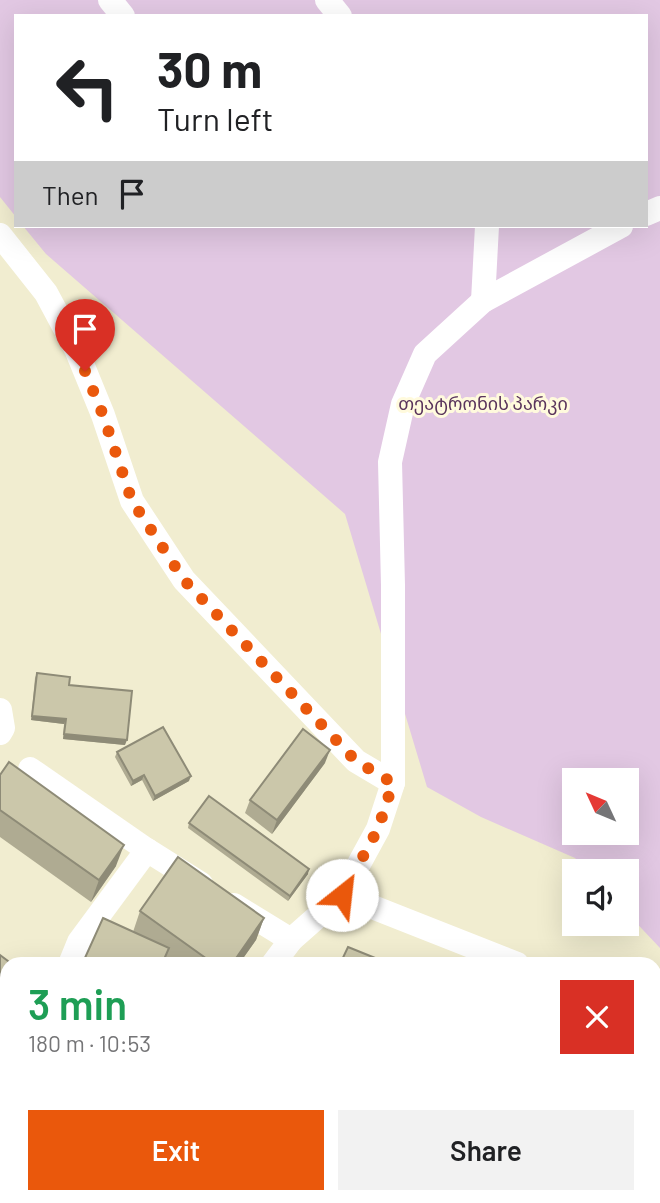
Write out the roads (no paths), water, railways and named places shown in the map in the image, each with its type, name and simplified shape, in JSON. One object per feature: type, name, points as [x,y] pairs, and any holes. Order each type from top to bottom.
[{"type":"street","points":[[327,0],[338,14]]},
{"type":"street","points":[[483,301],[488,228]]},
{"type":"street","points":[[278,957],[291,940],[342,895],[378,829],[393,783],[390,462],[403,404],[425,354],[483,301],[617,228]]},
{"type":"street","points":[[0,235],[46,293],[70,338],[103,415],[132,501],[184,580],[356,761],[393,783]]},
{"type":"street","points":[[0,710],[0,733]]},
{"type":"street","points":[[30,769],[148,850],[291,940]]},
{"type":"street","points":[[73,957],[79,942],[148,850]]},
{"type":"street","points":[[342,895],[499,957]]},
{"type":"park label","name":"თეატრონის პარკი","points":[[483,403]]}]
